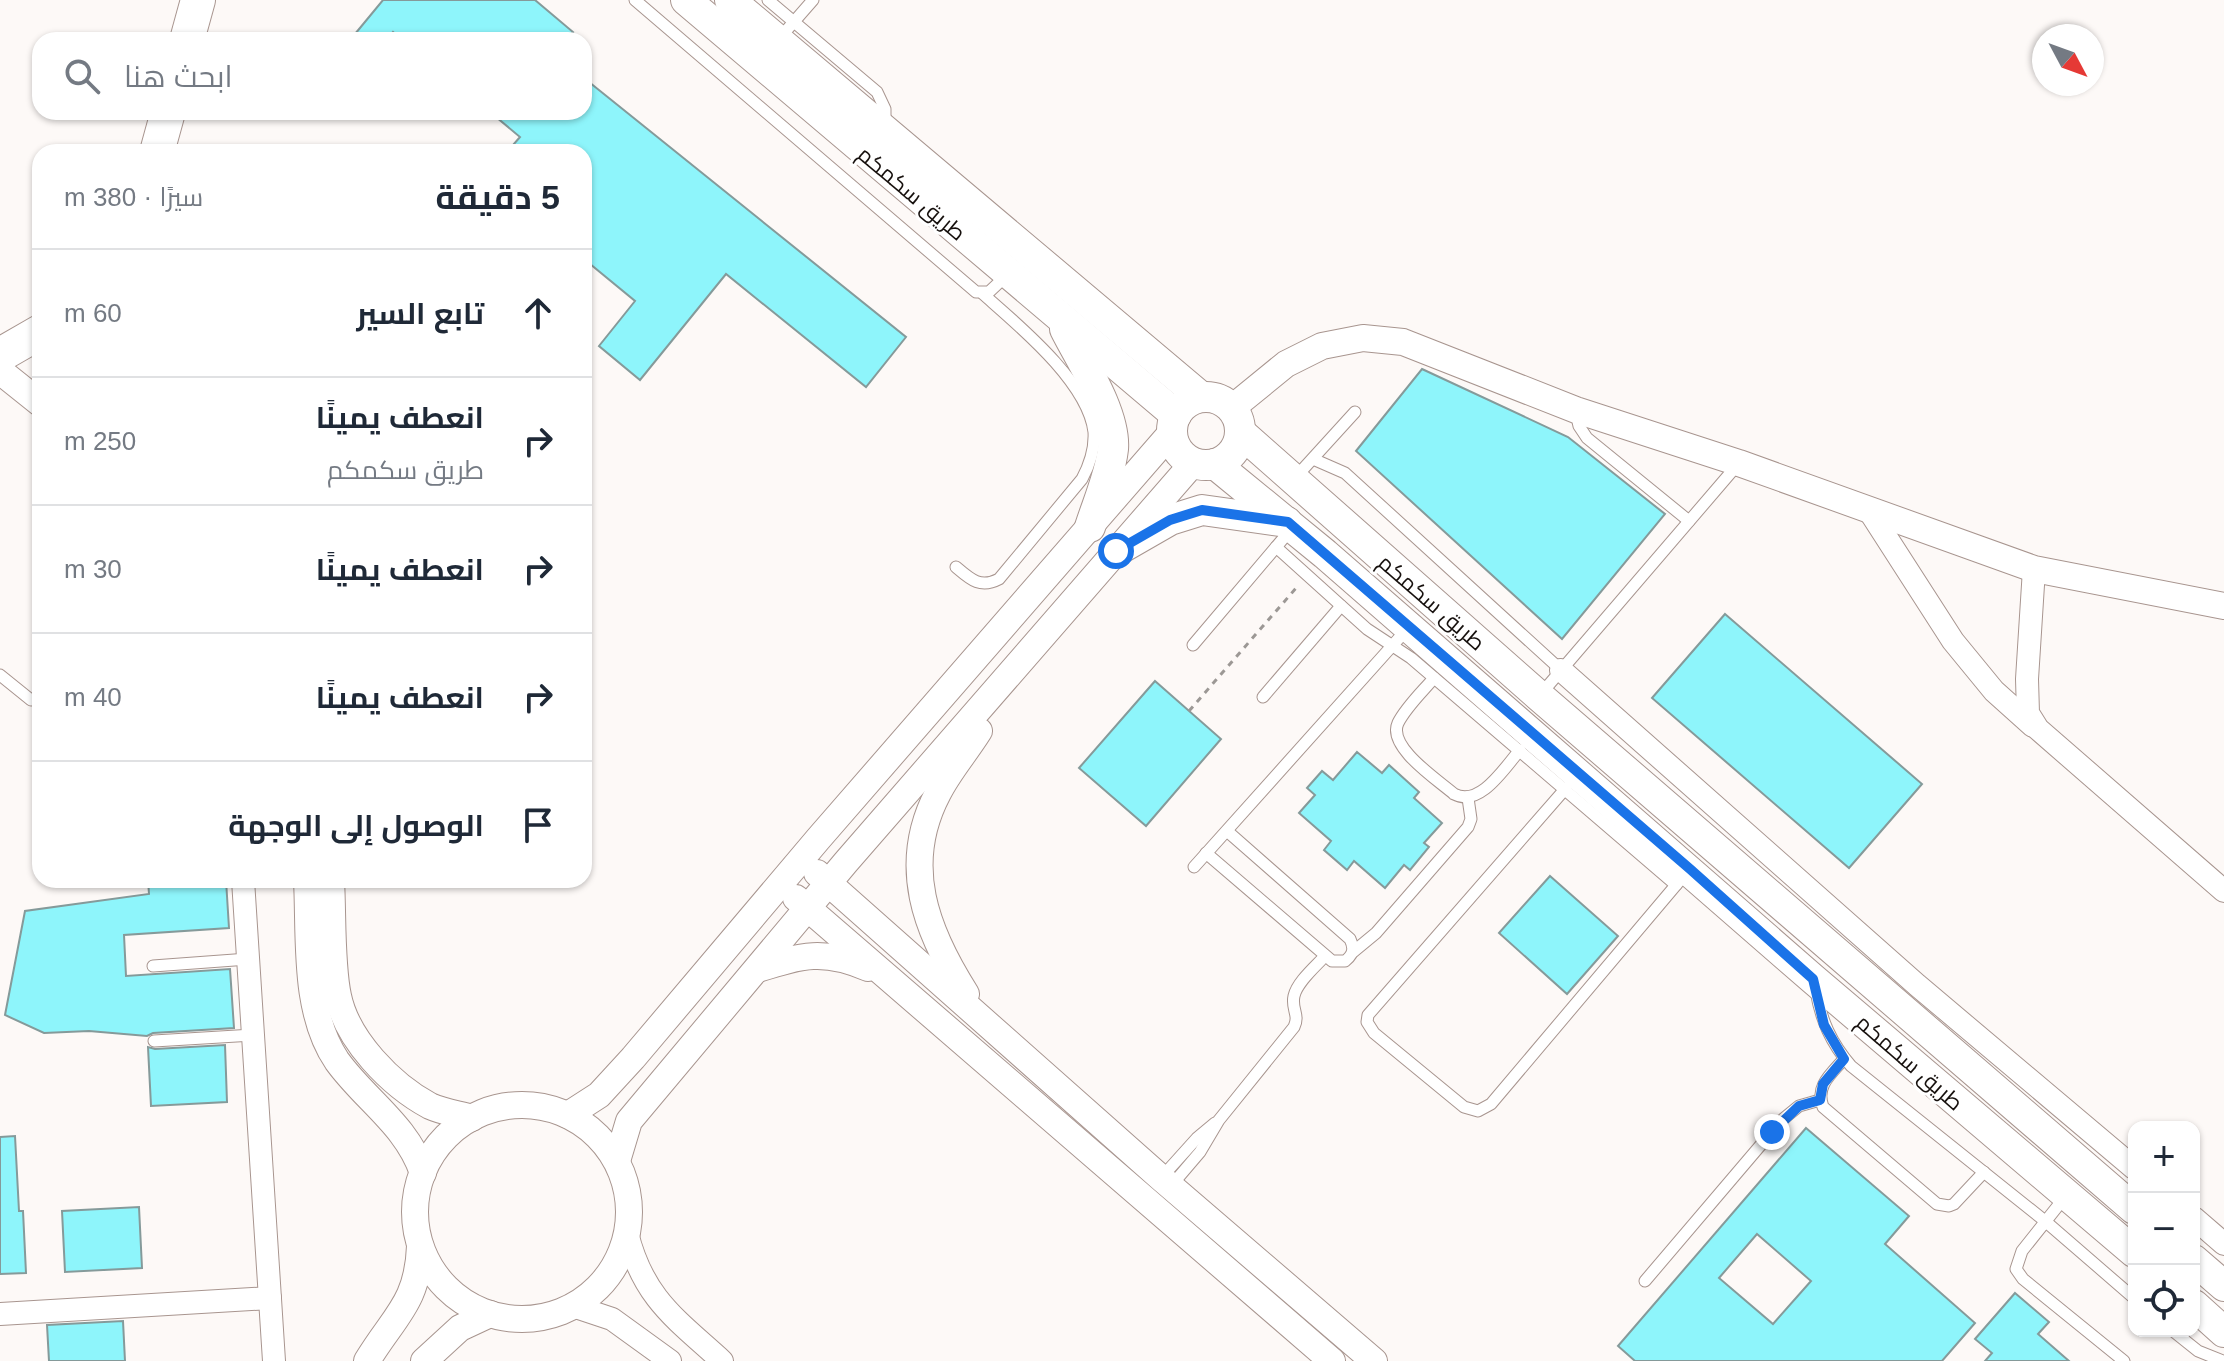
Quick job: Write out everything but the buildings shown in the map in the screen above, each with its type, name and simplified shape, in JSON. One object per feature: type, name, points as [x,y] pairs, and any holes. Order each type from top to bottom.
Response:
[{"type":"main road","points":[[189,32],[198,0]]},
{"type":"main road","name":"طريق سكمكم","points":[[686,0],[1058,316],[1174,424]]},
{"type":"main road","name":"طريق سكمكم","points":[[730,0],[786,32],[885,132],[1201,397]]},
{"type":"main road","points":[[159,144],[166,120]]},
{"type":"main road","points":[[1058,316],[1105,410],[1113,436],[1112,458],[1090,527]]},
{"type":"main road","points":[[1201,397],[1218,399],[1236,420],[1235,449],[1223,461],[1204,463],[1177,448],[1174,424],[1186,403],[1201,397]]},
{"type":"main road","name":"طريق سكمكم","points":[[1236,420],[1303,469],[1539,696],[2128,1204]]},
{"type":"main road","name":"طريق سكمكم","points":[[1204,463],[1400,636],[1683,877],[1813,979],[2128,1247]]},
{"type":"main road","points":[[1116,551],[1170,520],[1202,510],[1285,532]]},
{"type":"main road","points":[[2200,1265],[2224,1286]]},
{"type":"main road","points":[[2200,1310],[2224,1332]]},
{"type":"street","points":[[1236,420],[1270,376],[1303,354],[1342,341],[1373,338],[1403,342],[1576,410],[1739,463],[2034,569],[2224,606]]},
{"type":"street","points":[[0,371],[32,397]]},
{"type":"street","points":[[568,1115],[599,1095],[1090,527],[1174,424]]},
{"type":"street","points":[[617,1161],[629,1121],[829,883],[1116,551],[1204,463]]},
{"type":"street","points":[[1870,512],[1953,641],[1994,691],[2224,891]]},
{"type":"street","points":[[2034,569],[2027,691],[2028,713],[2038,729]]},
{"type":"street","points":[[1561,670],[1917,985],[2128,1163]]},
{"type":"street","points":[[983,1021],[931,931],[920,873],[923,839],[930,811],[943,782],[980,729],[986,700]]},
{"type":"street","points":[[801,859],[1166,1182],[1374,1361]]},
{"type":"street","points":[[781,884],[1332,1361]]},
{"type":"street","points":[[244,888],[274,1361]]},
{"type":"street","points":[[307,888],[313,996],[320,1031],[339,1064],[411,1144],[423,1173]]},
{"type":"street","points":[[331,888],[337,993],[343,1017],[354,1036],[387,1073],[430,1106],[472,1118]]},
{"type":"street","points":[[758,969],[798,956],[824,954],[853,961],[886,976]]},
{"type":"street","points":[[503,1106],[537,1106],[568,1115],[596,1134],[617,1161],[629,1209],[627,1233],[607,1275],[573,1306],[532,1318],[490,1314],[460,1299],[431,1269],[420,1246],[415,1222],[416,1197],[423,1173],[442,1141],[472,1118],[503,1106]]},
{"type":"street","points":[[2200,1223],[2224,1244]]},
{"type":"street","points":[[627,1233],[644,1282],[671,1314],[722,1361]]},
{"type":"street","points":[[367,1361],[411,1297],[417,1278],[420,1246]]},
{"type":"street","points":[[0,1314],[270,1298]]},
{"type":"street","points":[[573,1306],[612,1319],[670,1361]]},
{"type":"street","points":[[424,1361],[460,1328],[490,1314]]},
{"type":"lane","points":[[635,0],[1044,349],[1086,408],[1091,419],[1094,444],[1082,479],[999,579],[987,584],[976,583],[956,567]]},
{"type":"lane","points":[[768,0],[786,32],[813,0]]},
{"type":"lane","points":[[983,294],[995,288],[1007,274]]},
{"type":"lane","points":[[1576,410],[1579,426],[1587,438],[1689,521]]},
{"type":"lane","points":[[1303,469],[1355,412]]},
{"type":"lane","points":[[1539,696],[1739,463]]},
{"type":"lane","points":[[1303,469],[1345,473],[1561,670]]},
{"type":"lane","points":[[1193,645],[1285,532],[1307,575],[1374,635],[1400,636],[1434,678],[1566,788],[1683,877],[1485,1109],[1471,1110],[1374,1033],[1367,1022],[1371,1009],[1566,788]]},
{"type":"lane","points":[[1263,697],[1341,606]]},
{"type":"lane","points":[[1194,867],[1400,636]]},
{"type":"lane","points":[[0,675],[31,700]]},
{"type":"lane","points":[[1434,678],[1398,722],[1397,741],[1454,794],[1468,798],[1476,796],[1520,750]]},
{"type":"lane","points":[[1206,853],[1325,956],[1338,962],[1345,961],[1376,933],[1462,835],[1471,819],[1468,798]]},
{"type":"lane","points":[[1227,831],[1346,936],[1353,946],[1353,952]]},
{"type":"lane","points":[[1166,1182],[1200,1152],[1219,1120],[1294,1027],[1298,1019],[1293,1000],[1296,990],[1325,956]]},
{"type":"lane","points":[[153,966],[248,959]]},
{"type":"lane","points":[[1813,979],[1824,1025],[1844,1059],[2045,1221],[2128,1293]]},
{"type":"lane","points":[[154,1041],[253,1035]]},
{"type":"lane","points":[[1844,1059],[1823,1084],[1820,1100],[1828,1114],[1937,1204],[1954,1204],[1984,1172]]},
{"type":"lane","points":[[1645,1281],[1782,1120],[1799,1106],[1820,1100]]},
{"type":"lane","points":[[2068,1194],[2019,1257],[2016,1269],[2019,1275],[2124,1361]]},
{"type":"lane","points":[[2180,1337],[2198,1351],[2223,1361]]},
{"type":"lane","points":[[2189,1361],[2198,1351]]},
{"type":"path","points":[[1189,711],[1307,575]]},
{"type":"route","points":[[1116,551],[1170,520],[1202,510],[1288,522],[1690,869],[1813,979],[1824,1025],[1844,1059],[1823,1084],[1820,1100],[1799,1106],[1772,1132]]}]
